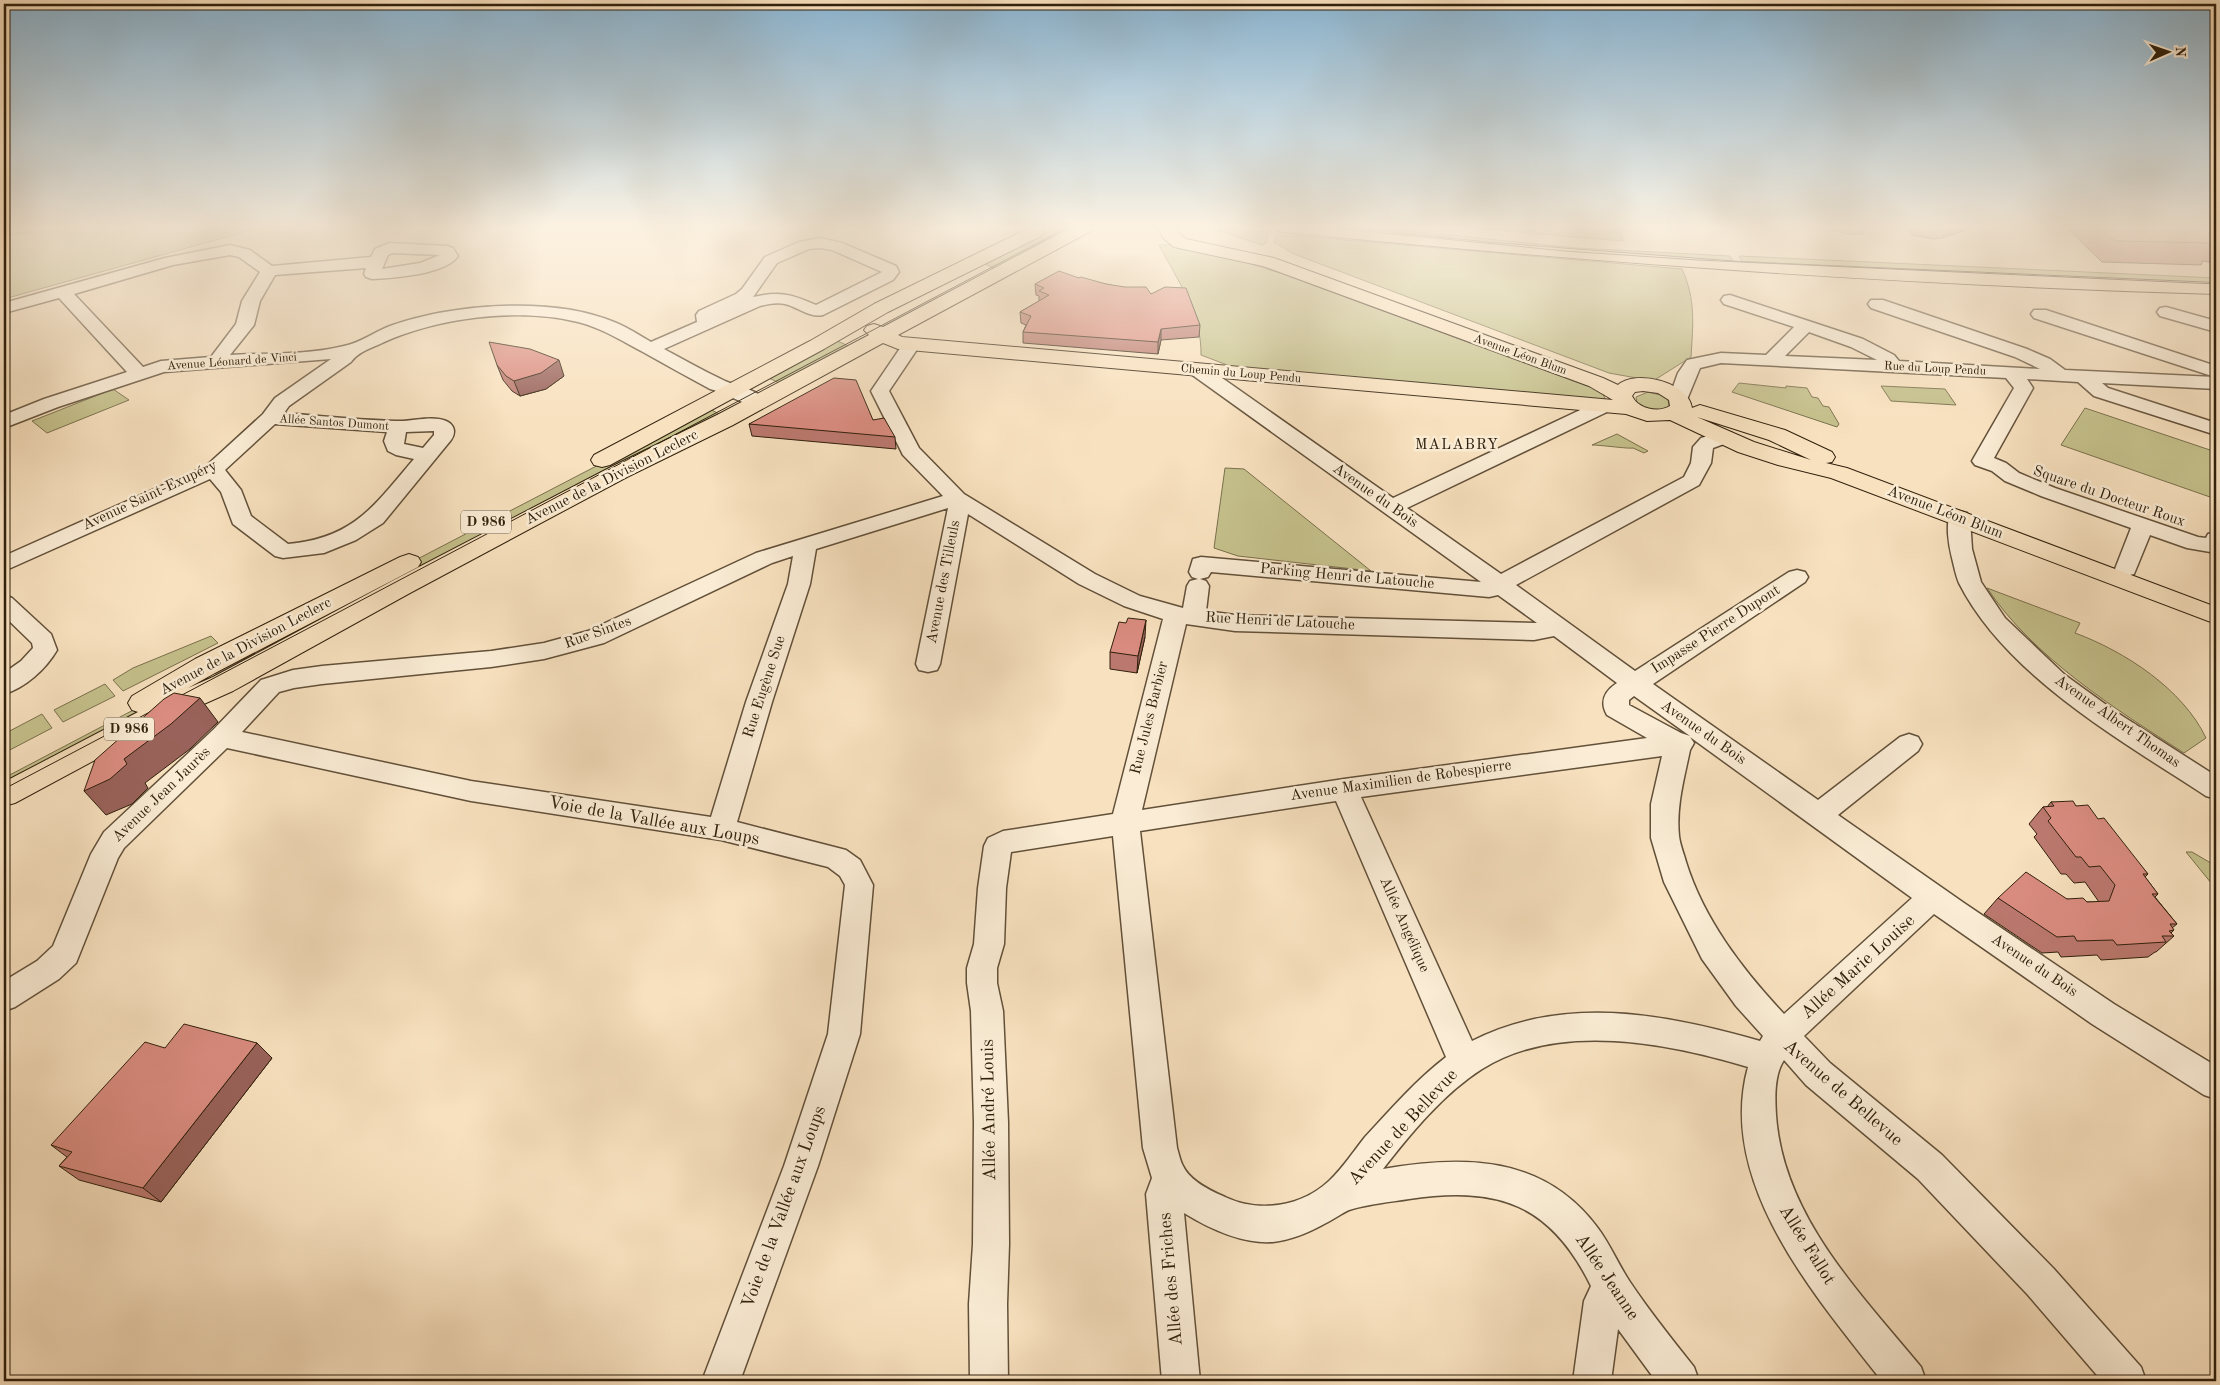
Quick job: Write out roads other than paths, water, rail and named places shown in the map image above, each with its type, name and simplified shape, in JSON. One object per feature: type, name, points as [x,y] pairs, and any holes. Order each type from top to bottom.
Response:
[{"type":"main road","name":"Avenue de la Division Leclerc","points":[[4,774],[158,694],[255,667],[431,550],[677,421],[732,389],[915,292]]},
{"type":"main road","name":"Avenue de la Division Leclerc","points":[[4,795],[166,709],[224,684],[427,573],[757,402],[964,292]]},
{"type":"main road","name":"Avenue Léon Blum","points":[[1349,292],[1596,382],[1628,396]]},
{"type":"main road","name":"Avenue Léon Blum","points":[[1367,292],[1589,373],[1628,396]]},
{"type":"main road","name":"Chemin du Loup Pendu","points":[[857,322],[884,334],[898,343],[911,345],[955,347],[1602,407],[1628,396]]},
{"type":"main road","points":[[1655,386],[1669,391],[1678,405],[1657,416],[1628,396],[1655,386]]},
{"type":"main road","name":"Avenue Léon Blum","points":[[1678,405],[1764,430],[1840,465],[2216,603]]},
{"type":"main road","name":"Avenue Léon Blum","points":[[1678,405],[1725,438],[1746,447],[1839,474],[2216,616]]},
{"type":"main road","points":[[1746,447],[1759,443],[1764,438],[1764,430]]},
{"type":"street","points":[[4,308],[63,292],[138,373]]},
{"type":"street","points":[[216,362],[244,325],[251,301],[257,292]]},
{"type":"street","points":[[706,325],[706,315],[742,298],[749,292]]},
{"type":"street","points":[[650,349],[755,302],[773,298],[788,300],[817,311],[856,292]]},
{"type":"street","points":[[1730,300],[1876,352],[1888,359],[1892,366]]},
{"type":"street","points":[[1877,304],[2044,363],[2063,376]]},
{"type":"street","points":[[350,351],[396,330],[426,322],[465,315],[546,312],[580,317],[608,326],[717,385],[732,389],[757,402]]},
{"type":"street","points":[[2166,312],[2216,327]]},
{"type":"street","points":[[2040,314],[2216,372]]},
{"type":"street","points":[[1771,360],[1805,326]]},
{"type":"street","points":[[1946,357],[1963,333]]},
{"type":"street","name":"Rue Henri de Latouche","points":[[911,345],[880,391],[910,451],[958,499],[1087,580],[1132,600],[1184,616],[1235,623],[1534,632],[1557,627]]},
{"type":"street","name":"Avenue Léonard de Vinci","points":[[4,422],[51,403],[138,373],[176,365],[322,355],[350,351]]},
{"type":"street","name":"Avenue Saint-Exupéry","points":[[4,564],[213,470],[270,418],[282,402],[345,358],[350,351]]},
{"type":"street","name":"Rue du Loup Pendu","points":[[1655,386],[1672,380],[1692,364],[1713,359],[1892,366],[1946,357],[2012,373],[2216,383]]},
{"type":"street","name":"Avenue du Bois","points":[[1198,370],[1934,897],[2103,1014],[2216,1084]]},
{"type":"street","points":[[1678,405],[1686,370]]},
{"type":"street","name":"Square du Docteur Roux","points":[[2012,373],[2024,388],[1982,461],[1999,468],[2012,477],[2048,492],[2195,543],[2216,542]]},
{"type":"street","points":[[2085,377],[2101,392],[2216,429]]},
{"type":"street","points":[[2126,380],[2135,390],[2158,402],[2216,418]]},
{"type":"street","points":[[1391,507],[1602,407]]},
{"type":"street","name":"Allée Santos Dumont","points":[[213,470],[231,490],[241,518],[283,551],[316,548],[348,535],[375,518],[444,436],[444,428],[439,425],[428,424],[398,428],[270,418]]},
{"type":"street","name":"Allée Santos Dumont","points":[[398,428],[394,441],[395,447],[403,451],[429,455]]},
{"type":"street","points":[[1500,586],[1692,481],[1701,463],[1703,447],[1708,442],[1725,438]]},
{"type":"street","name":"Square du Docteur Roux","points":[[1999,468],[2028,468],[2216,542]]},
{"type":"street","name":"Rue Sintes","points":[[255,667],[293,679],[491,659],[544,651],[596,637],[657,610],[764,558],[958,499]]},
{"type":"street","name":"Avenue des Tilleuls","points":[[928,664],[958,499]]},
{"type":"street","name":"Avenue Albert Thomas","points":[[1959,518],[1960,549],[1970,582],[1997,624],[2056,681],[2107,719],[2216,790]]},
{"type":"street","name":"Square du Docteur Roux","points":[[2126,569],[2143,524]]},
{"type":"street","name":"Rue Eugène Sue","points":[[721,829],[759,702],[799,584],[806,546]]},
{"type":"street","name":"Parking Henri de Latouche","points":[[1184,616],[1199,579],[1202,564],[1476,590],[1489,590],[1500,586]]},
{"type":"street","name":"Impasse Pierre Dupont","points":[[1678,744],[1654,730],[1637,723],[1616,709],[1616,696],[1797,576]]},
{"type":"street","points":[[4,602],[43,640],[45,650],[30,667],[4,685]]},
{"type":"street","name":"Rue Jules Barbier","points":[[1125,822],[1184,616]]},
{"type":"street","name":"Avenue Jean Jaurès","points":[[4,997],[48,970],[64,954],[106,854],[114,840],[222,737],[255,667]]},
{"type":"street","name":"Avenue Maximilien de Robespierre","points":[[1125,822],[1344,789],[1678,744],[1704,733]]},
{"type":"street","name":"Voie de la Vallée aux Loups","points":[[222,737],[471,791],[721,829],[836,858],[850,868],[859,884],[844,1034],[801,1166],[721,1381]]},
{"type":"street","points":[[1678,744],[1664,804],[1664,820],[1665,838],[1678,882],[1713,950],[1747,996],[1775,1047]]},
{"type":"street","points":[[1820,814],[1909,744]]},
{"type":"street","name":"Allée Angélique","points":[[1344,789],[1465,1062]]},
{"type":"street","name":"Allée André Louis","points":[[989,1381],[988,1304],[991,1244],[991,1113],[987,1011],[982,983],[982,968],[989,944],[992,888],[998,846],[1003,842],[1125,822]]},
{"type":"street","name":"Avenue de Bellevue","points":[[1125,822],[1160,1148],[1170,1178],[1184,1193],[1210,1209],[1253,1225],[1273,1225],[1296,1219],[1314,1211],[1342,1194],[1380,1146],[1436,1087],[1465,1062],[1488,1050],[1540,1033],[1592,1025],[1634,1027],[1664,1031],[1721,1044],[1775,1047],[1818,1074],[1930,1167],[2042,1282],[2127,1381]]},
{"type":"street","name":"Allée Marie Louise","points":[[1775,1047],[1934,897]]},
{"type":"street","name":"Allée Fallot","points":[[1775,1047],[1758,1097],[1759,1130],[1765,1162],[1780,1202],[1798,1236],[1837,1293],[1907,1381]]},
{"type":"street","name":"Allée des Friches","points":[[1170,1178],[1164,1194],[1181,1381]]},
{"type":"street","name":"Allée Jeanne","points":[[1342,1194],[1438,1179],[1494,1181],[1513,1185],[1545,1202],[1561,1215],[1593,1252],[1610,1285],[1680,1381]]},
{"type":"street","points":[[1592,1381],[1603,1301],[1610,1285]]},
{"type":"tram line","points":[[4,789],[946,292]]},
{"type":"district","name":"MALABRY","points":[[1457,445]]}]
